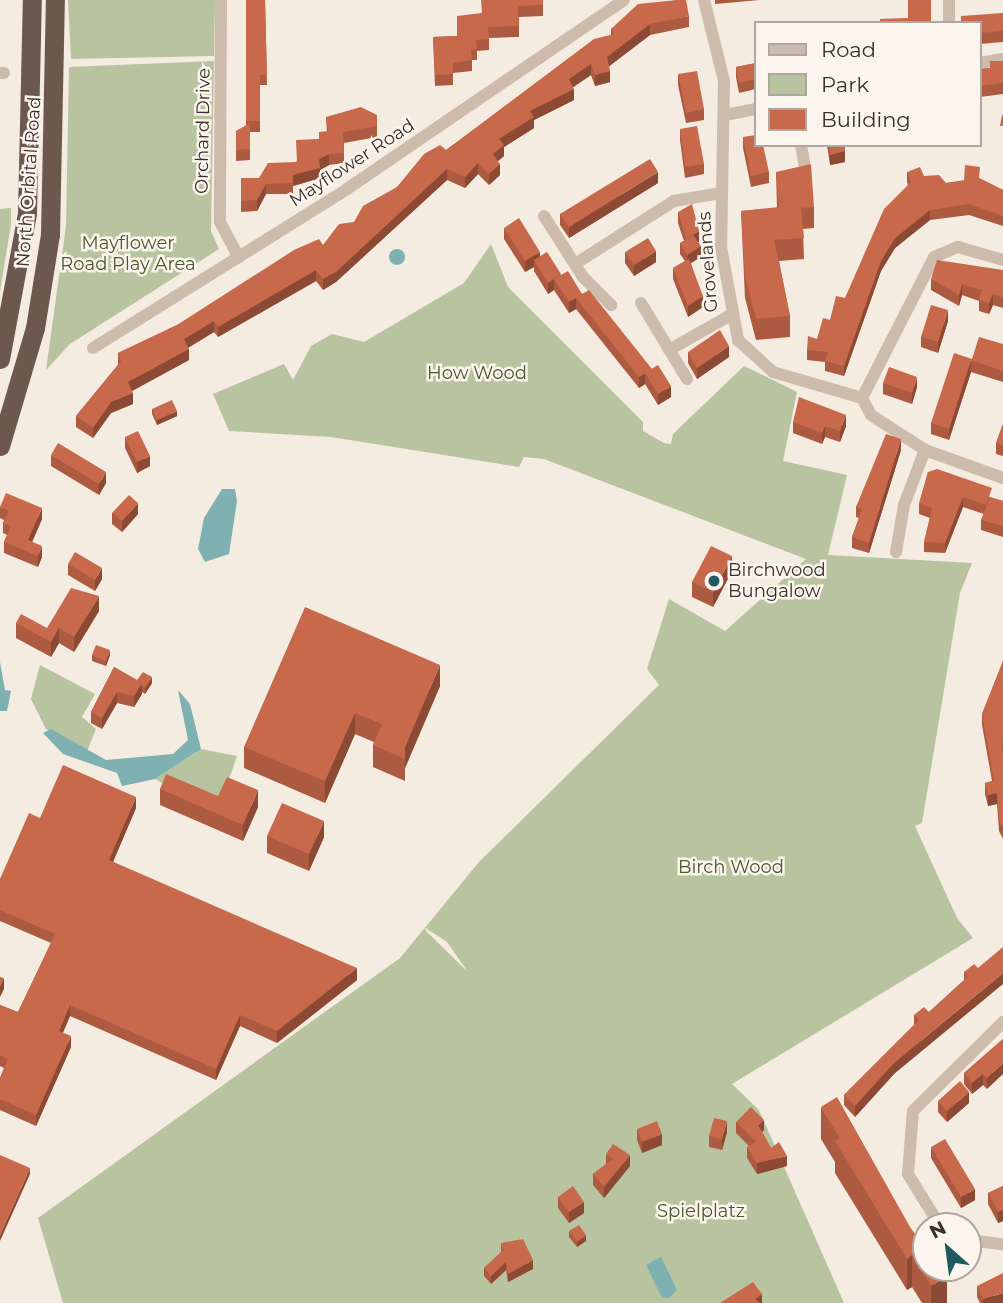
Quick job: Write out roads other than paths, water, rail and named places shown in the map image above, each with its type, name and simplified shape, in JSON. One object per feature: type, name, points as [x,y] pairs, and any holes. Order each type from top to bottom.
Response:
[{"type":"highway","name":"North Orbital Road","points":[[0,359],[27,213],[32,0]]},
{"type":"highway","name":"North Orbital Road","points":[[0,446],[35,328],[50,234],[55,0]]},
{"type":"street","name":"Orchard Drive","points":[[221,0],[220,222],[239,257]]},
{"type":"street","name":"Mayflower Road","points":[[93,348],[239,257],[624,0]]},
{"type":"street","name":"Grovelands","points":[[704,0],[725,115],[720,193],[729,316],[738,340],[766,368],[862,398]]},
{"type":"street","points":[[949,0],[949,21]]},
{"type":"street","points":[[982,63],[1003,59]]},
{"type":"street","points":[[725,115],[754,109]]},
{"type":"street","points":[[800,147],[805,167]]},
{"type":"street","points":[[575,264],[674,201],[720,193]]},
{"type":"street","points":[[544,216],[575,264],[611,305]]},
{"type":"street","points":[[1003,260],[958,247],[934,257],[862,398],[871,415],[925,450],[1003,478]]},
{"type":"street","points":[[641,303],[687,379]]},
{"type":"street","points":[[669,350],[729,316]]},
{"type":"street","points":[[896,552],[904,505],[925,450]]},
{"type":"street","points":[[931,1212],[908,1174],[914,1111],[1003,1022]]},
{"type":"street","points":[[982,1242],[1003,1244]]},
{"type":"water","points":[[397,249],[403,251],[403,263],[397,265],[391,263],[389,257],[391,251]]},
{"type":"water","points":[[222,489],[235,489],[237,501],[229,554],[205,562],[198,549],[204,518]]},
{"type":"water","points":[[0,662],[5,690],[11,691],[7,711],[0,711]]},
{"type":"water","points":[[178,690],[190,704],[201,749],[155,779],[122,786],[117,773],[63,754],[43,733],[51,729],[106,760],[173,754],[188,740]]},
{"type":"water","points":[[661,1257],[677,1290],[669,1298],[662,1298],[646,1265]]},
{"type":"place","name":"Birchwood Bungalow","points":[[714,581]]},
{"type":"park label","name":"Mayflower Road Play Area","points":[[128,254]]},
{"type":"park label","name":"How Wood","points":[[477,373]]},
{"type":"park label","name":"Birch Wood","points":[[731,867]]},
{"type":"park label","name":"Spielplatz","points":[[701,1211]]}]
